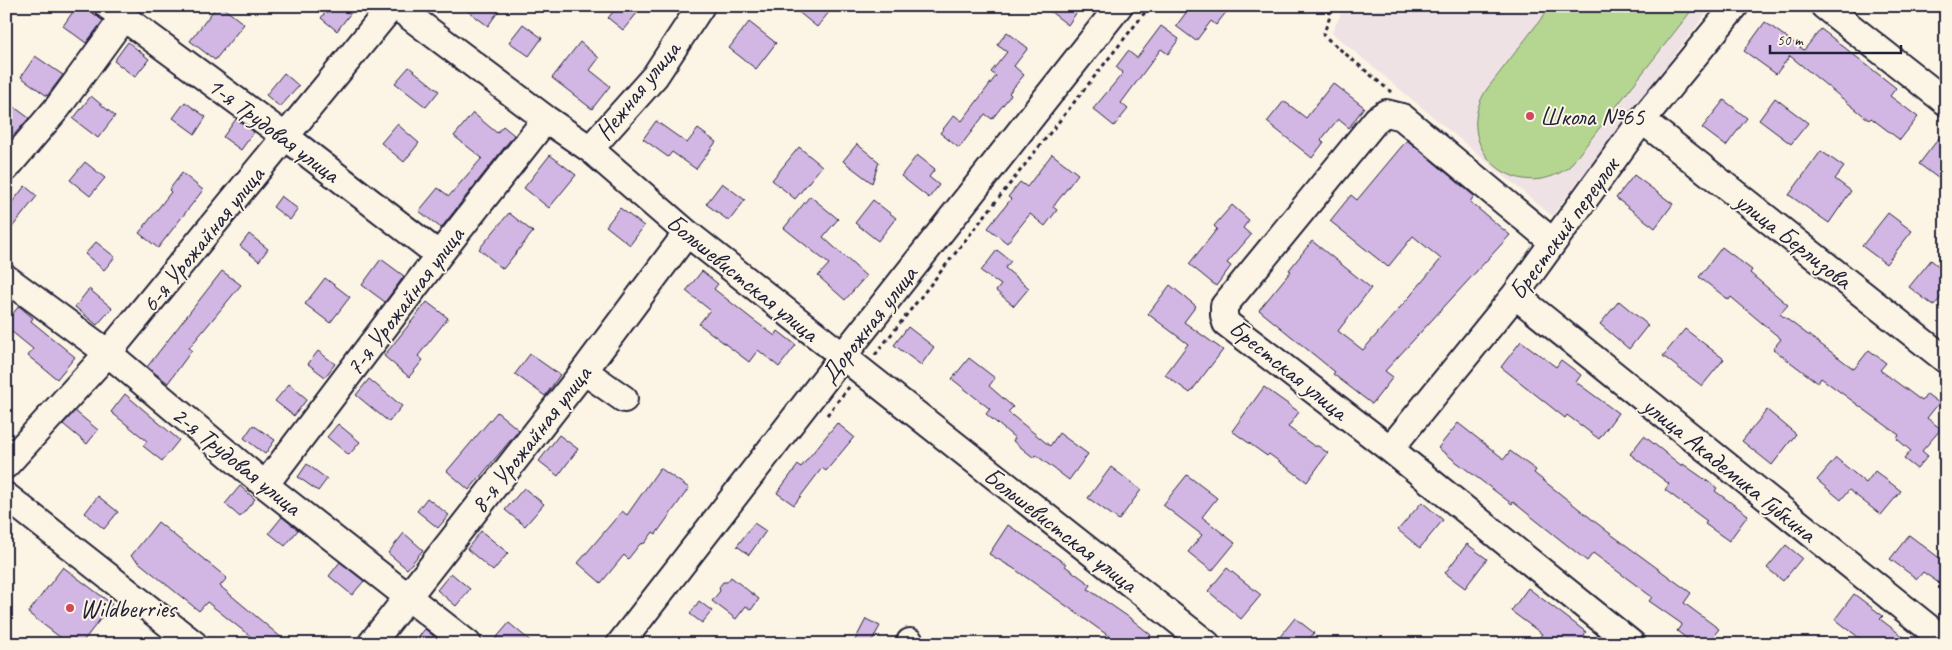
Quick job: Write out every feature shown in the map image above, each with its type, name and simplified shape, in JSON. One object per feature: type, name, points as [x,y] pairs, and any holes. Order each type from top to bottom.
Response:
[{"type":"street","name":"Большевистская улица","points":[[394,6],[546,119],[590,149],[687,233],[851,365],[1207,644]]},
{"type":"street","name":"6-я Урожайная улица","points":[[6,465],[108,353],[394,6]]},
{"type":"street","name":"Нежная улица","points":[[590,149],[655,76],[700,6]]},
{"type":"street","name":"Дорожная улица","points":[[620,644],[727,489],[851,365],[1120,6]]},
{"type":"street","name":"Брестский переулок","points":[[1390,449],[1515,295],[1642,120],[1735,6]]},
{"type":"street","points":[[1824,6],[1946,102]]},
{"type":"street","name":"1-я Трудовая улица","points":[[115,12],[286,136],[439,255]]},
{"type":"street","points":[[6,168],[58,107],[115,12]]},
{"type":"street","name":"Брестская улица","points":[[1553,242],[1402,117],[1386,113],[1377,119],[1224,306],[1224,315],[1226,323],[1390,449],[1632,644]]},
{"type":"street","name":"7-я Урожайная улица","points":[[265,485],[439,255],[546,119]]},
{"type":"street","name":"улица Берлизова","points":[[1642,120],[1946,360]]},
{"type":"street","name":"8-я Урожайная улица","points":[[371,644],[584,371],[687,233]]},
{"type":"street","name":"2-я Трудовая улица","points":[[6,278],[108,353],[265,485],[468,644]]},
{"type":"street","name":"улица Академика Губкина","points":[[1515,295],[1946,642]]},
{"type":"street","points":[[584,371],[624,399]]},
{"type":"street","points":[[6,496],[194,644]]},
{"type":"path","points":[[825,417],[851,365],[1150,6]]},
{"type":"shaded area","name":"Школа №65","points":[[1332,6],[1712,6],[1552,216],[1332,33],[1341,13]]},
{"type":"green space","points":[[1551,6],[1695,6],[1569,167],[1548,177],[1528,180],[1509,175],[1494,164],[1482,149],[1476,130],[1477,110],[1487,89]]},
{"type":"building","points":[[77,6],[84,6],[103,21],[86,43],[63,26]]},
{"type":"building","points":[[217,6],[221,6],[244,24],[215,60],[190,41]]},
{"type":"building","points":[[330,6],[356,6],[337,31],[321,18]]},
{"type":"building","points":[[461,6],[502,6],[488,26]]},
{"type":"building","points":[[618,6],[643,6],[623,30],[608,18]]},
{"type":"building","points":[[791,6],[834,6],[817,27]]},
{"type":"building","points":[[1043,6],[1070,6],[1077,12],[1068,25]]},
{"type":"building","points":[[1191,6],[1231,6],[1216,25],[1211,21],[1196,41],[1176,26]]},
{"type":"building","points":[[749,22],[776,43],[756,69],[729,48]]},
{"type":"building","points":[[1765,22],[1804,50],[1821,29],[1896,88],[1890,96],[1918,117],[1900,140],[1871,118],[1869,120],[1790,56],[1776,74],[1744,51]]},
{"type":"building","points":[[523,24],[542,38],[529,56],[509,42]]},
{"type":"building","points":[[1161,26],[1179,39],[1168,54],[1161,49],[1121,103],[1128,109],[1114,126],[1093,109],[1123,73],[1116,67],[1128,51],[1137,58]]},
{"type":"building","points":[[1007,32],[1028,48],[1014,66],[1024,75],[1009,93],[1011,95],[992,119],[985,114],[959,148],[940,133],[954,115],[962,121],[996,76],[991,72],[1007,52],[997,45]]},
{"type":"building","points":[[128,42],[149,59],[135,77],[114,61]]},
{"type":"building","points":[[580,42],[599,58],[590,70],[610,86],[592,109],[552,78]]},
{"type":"building","points":[[35,56],[63,75],[47,96],[21,77]]},
{"type":"building","points":[[409,67],[439,91],[426,107],[395,83]]},
{"type":"building","points":[[284,73],[299,86],[280,107],[266,95]]},
{"type":"building","points":[[1333,83],[1364,107],[1349,128],[1338,119],[1321,140],[1324,142],[1312,158],[1267,122],[1284,101],[1306,118]]},
{"type":"building","points":[[91,96],[115,116],[98,138],[73,119]]},
{"type":"building","points":[[1775,98],[1808,123],[1791,144],[1759,120]]},
{"type":"building","points":[[1724,100],[1747,118],[1726,146],[1702,128]]},
{"type":"building","points":[[6,101],[29,118],[12,137],[6,133]]},
{"type":"building","points":[[185,102],[206,117],[195,134],[173,118]]},
{"type":"building","points":[[473,113],[497,133],[503,126],[514,135],[441,228],[419,211],[438,188],[449,196],[482,158],[454,136]]},
{"type":"building","points":[[236,119],[254,132],[241,150],[223,137]]},
{"type":"building","points":[[656,121],[687,143],[698,129],[716,142],[696,169],[672,152],[668,157],[643,139]]},
{"type":"building","points":[[397,124],[419,143],[404,162],[381,143]]},
{"type":"building","points":[[1946,129],[1946,184],[1919,164]]},
{"type":"building","points":[[1407,140],[1474,196],[1470,202],[1510,235],[1385,371],[1393,377],[1372,404],[1333,374],[1335,372],[1259,310],[1291,271],[1289,270],[1312,241],[1371,288],[1338,331],[1363,350],[1411,295],[1441,259],[1413,236],[1388,267],[1330,221],[1351,195],[1357,200]]},
{"type":"building","points":[[857,144],[879,162],[872,183],[843,161]]},
{"type":"building","points":[[799,147],[822,166],[795,199],[772,180]]},
{"type":"building","points":[[1821,151],[1844,167],[1835,179],[1851,191],[1829,223],[1789,195]]},
{"type":"building","points":[[1052,154],[1078,174],[1053,207],[1057,210],[1045,226],[1030,214],[1007,243],[988,228],[1011,199],[1008,197],[1020,182],[1027,187]]},
{"type":"building","points":[[550,155],[576,175],[549,208],[524,188]]},
{"type":"building","points":[[917,155],[935,169],[929,177],[939,185],[929,198],[901,176]]},
{"type":"building","points":[[85,162],[105,178],[90,196],[70,180]]},
{"type":"building","points":[[182,173],[203,190],[158,248],[139,233],[171,192],[169,190]]},
{"type":"building","points":[[1634,175],[1673,204],[1655,228],[1616,198]]},
{"type":"building","points":[[722,183],[745,200],[729,221],[706,204]]},
{"type":"building","points":[[25,186],[37,196],[6,235],[6,210]]},
{"type":"building","points":[[281,196],[298,209],[290,220],[273,207]]},
{"type":"building","points":[[810,196],[838,219],[823,237],[866,276],[845,300],[818,276],[829,264],[784,228]]},
{"type":"building","points":[[873,200],[896,218],[878,241],[855,223]]},
{"type":"building","points":[[1232,205],[1249,220],[1243,228],[1251,235],[1227,263],[1231,266],[1216,286],[1189,264],[1217,229],[1214,226]]},
{"type":"building","points":[[620,208],[644,226],[630,245],[606,226]]},
{"type":"building","points":[[509,213],[533,232],[503,269],[479,249]]},
{"type":"building","points":[[1888,213],[1912,231],[1886,264],[1862,246]]},
{"type":"building","points":[[249,234],[268,249],[259,261],[240,246]]},
{"type":"building","points":[[96,242],[115,257],[104,270],[85,254]]},
{"type":"building","points":[[1722,247],[1752,270],[1750,273],[1788,305],[1780,314],[1854,369],[1869,350],[1886,363],[1880,370],[1922,401],[1927,394],[1939,403],[1927,418],[1941,429],[1922,451],[1928,456],[1917,469],[1904,459],[1911,451],[1897,439],[1899,435],[1821,378],[1818,383],[1773,349],[1781,339],[1731,297],[1729,300],[1699,277]]},
{"type":"building","points":[[997,250],[1011,261],[1005,268],[1029,288],[1014,306],[996,291],[1001,285],[981,271]]},
{"type":"building","points":[[381,259],[404,276],[385,302],[362,285]]},
{"type":"building","points":[[1931,260],[1946,272],[1946,291],[1934,306],[1909,287]]},
{"type":"building","points":[[222,271],[241,285],[189,348],[192,350],[168,383],[147,367]]},
{"type":"building","points":[[702,271],[718,284],[714,289],[752,319],[775,336],[778,331],[796,345],[779,367],[758,350],[749,362],[699,324],[710,310],[686,291]]},
{"type":"building","points":[[325,278],[350,297],[330,323],[305,304]]},
{"type":"building","points":[[1170,285],[1196,306],[1184,322],[1223,350],[1190,393],[1165,375],[1188,344],[1148,314]]},
{"type":"building","points":[[89,289],[112,308],[97,325],[75,307]]},
{"type":"building","points":[[1619,301],[1648,325],[1629,349],[1600,324]]},
{"type":"building","points":[[427,302],[448,318],[418,356],[423,360],[409,377],[384,356]]},
{"type":"building","points":[[19,306],[33,318],[31,321],[75,357],[57,379],[28,356],[33,349],[6,327],[6,322]]},
{"type":"building","points":[[908,327],[934,347],[921,365],[894,345]]},
{"type":"building","points":[[1685,329],[1724,359],[1702,386],[1663,356]]},
{"type":"building","points":[[1521,341],[1556,367],[1561,360],[1581,375],[1576,382],[1618,413],[1599,439],[1567,415],[1565,418],[1501,367]]},
{"type":"building","points":[[318,351],[335,364],[325,377],[308,364]]},
{"type":"building","points":[[530,354],[560,375],[545,396],[515,374]]},
{"type":"building","points":[[969,358],[995,378],[989,386],[1013,407],[1008,412],[1050,446],[1059,433],[1088,454],[1069,480],[1036,455],[1034,458],[1013,441],[1015,438],[986,414],[990,409],[952,379]]},
{"type":"building","points":[[369,379],[402,406],[389,422],[356,395]]},
{"type":"building","points":[[289,384],[307,399],[294,416],[275,401]]},
{"type":"building","points":[[1264,387],[1299,412],[1288,427],[1314,446],[1318,446],[1328,453],[1307,482],[1269,454],[1267,456],[1232,431]]},
{"type":"building","points":[[125,394],[179,440],[162,461],[143,446],[147,441],[111,412]]},
{"type":"building","points":[[1767,410],[1796,434],[1772,465],[1742,441]]},
{"type":"building","points":[[75,411],[98,430],[87,444],[63,424]]},
{"type":"building","points":[[497,412],[519,430],[469,490],[447,471]]},
{"type":"building","points":[[837,423],[854,437],[826,471],[822,468],[794,505],[777,493],[798,465],[801,467]]},
{"type":"building","points":[[1458,423],[1504,459],[1510,451],[1536,470],[1534,473],[1608,532],[1691,593],[1684,603],[1719,629],[1707,644],[1694,644],[1677,631],[1682,624],[1649,601],[1652,597],[1593,553],[1587,561],[1513,502],[1512,504],[1438,448]]},
{"type":"building","points":[[338,424],[360,442],[349,455],[327,437]]},
{"type":"building","points":[[253,425],[275,440],[265,454],[244,438]]},
{"type":"building","points":[[559,435],[578,449],[558,476],[539,461]]},
{"type":"building","points":[[1644,436],[1682,466],[1683,464],[1717,488],[1715,491],[1748,515],[1729,541],[1705,524],[1707,521],[1665,490],[1669,484],[1630,454]]},
{"type":"building","points":[[1836,458],[1866,483],[1875,471],[1901,491],[1881,515],[1849,490],[1841,500],[1817,480]]},
{"type":"building","points":[[307,464],[327,479],[318,491],[298,477]]},
{"type":"building","points":[[1111,467],[1141,490],[1119,520],[1088,498]]},
{"type":"building","points":[[660,468],[689,488],[656,534],[653,532],[645,543],[640,544],[628,559],[624,555],[601,583],[578,563],[622,511],[627,515]]},
{"type":"building","points":[[1187,475],[1217,498],[1202,517],[1235,543],[1212,571],[1188,552],[1202,535],[1163,505]]},
{"type":"building","points":[[240,486],[255,499],[240,517],[225,504]]},
{"type":"building","points":[[524,488],[544,504],[525,526],[505,510]]},
{"type":"building","points":[[98,496],[118,512],[104,529],[85,513]]},
{"type":"building","points":[[427,498],[449,515],[438,528],[417,511]]},
{"type":"building","points":[[1422,502],[1443,520],[1420,548],[1398,530]]},
{"type":"building","points":[[282,517],[298,530],[285,546],[269,533]]},
{"type":"building","points":[[158,522],[227,578],[220,586],[289,644],[260,644],[207,602],[199,611],[131,556]]},
{"type":"building","points":[[754,523],[766,531],[749,555],[737,546]]},
{"type":"building","points":[[1008,525],[1066,564],[1065,566],[1091,585],[1088,589],[1151,635],[1144,644],[1120,644],[1013,568],[989,554]]},
{"type":"building","points":[[481,531],[508,553],[493,571],[467,549]]},
{"type":"building","points":[[404,533],[423,550],[407,569],[388,553]]},
{"type":"building","points":[[1909,535],[1946,563],[1946,588],[1923,572],[1917,579],[1890,559]]},
{"type":"building","points":[[1467,544],[1487,559],[1465,588],[1445,573]]},
{"type":"building","points":[[1786,545],[1802,558],[1783,581],[1767,568]]},
{"type":"building","points":[[340,562],[364,581],[352,595],[329,576]]},
{"type":"building","name":"Wildberries","points":[[63,567],[112,604],[81,644],[69,644],[28,613]]},
{"type":"building","points":[[1227,568],[1261,595],[1241,619],[1208,591]]},
{"type":"building","points":[[451,573],[470,589],[456,606],[437,590]]},
{"type":"building","points":[[731,577],[759,599],[751,610],[746,606],[736,619],[712,601],[720,591],[719,587]]},
{"type":"building","points":[[1528,588],[1586,632],[1584,635],[1594,644],[1534,644],[1542,634],[1511,611]]},
{"type":"building","points":[[1854,594],[1883,616],[1880,619],[1913,644],[1867,644],[1835,619]]},
{"type":"building","points":[[699,601],[712,611],[702,623],[690,614]]},
{"type":"building","points":[[1295,618],[1314,633],[1305,644],[1274,644]]},
{"type":"building","points":[[866,619],[880,626],[870,644],[853,644]]},
{"type":"building","points":[[509,623],[534,644],[491,644]]},
{"type":"building","points":[[425,629],[443,644],[413,644]]},
{"type":"place","name":"Школа №65","points":[[1530,116]]},
{"type":"place","name":"Wildberries","points":[[70,608]]}]
